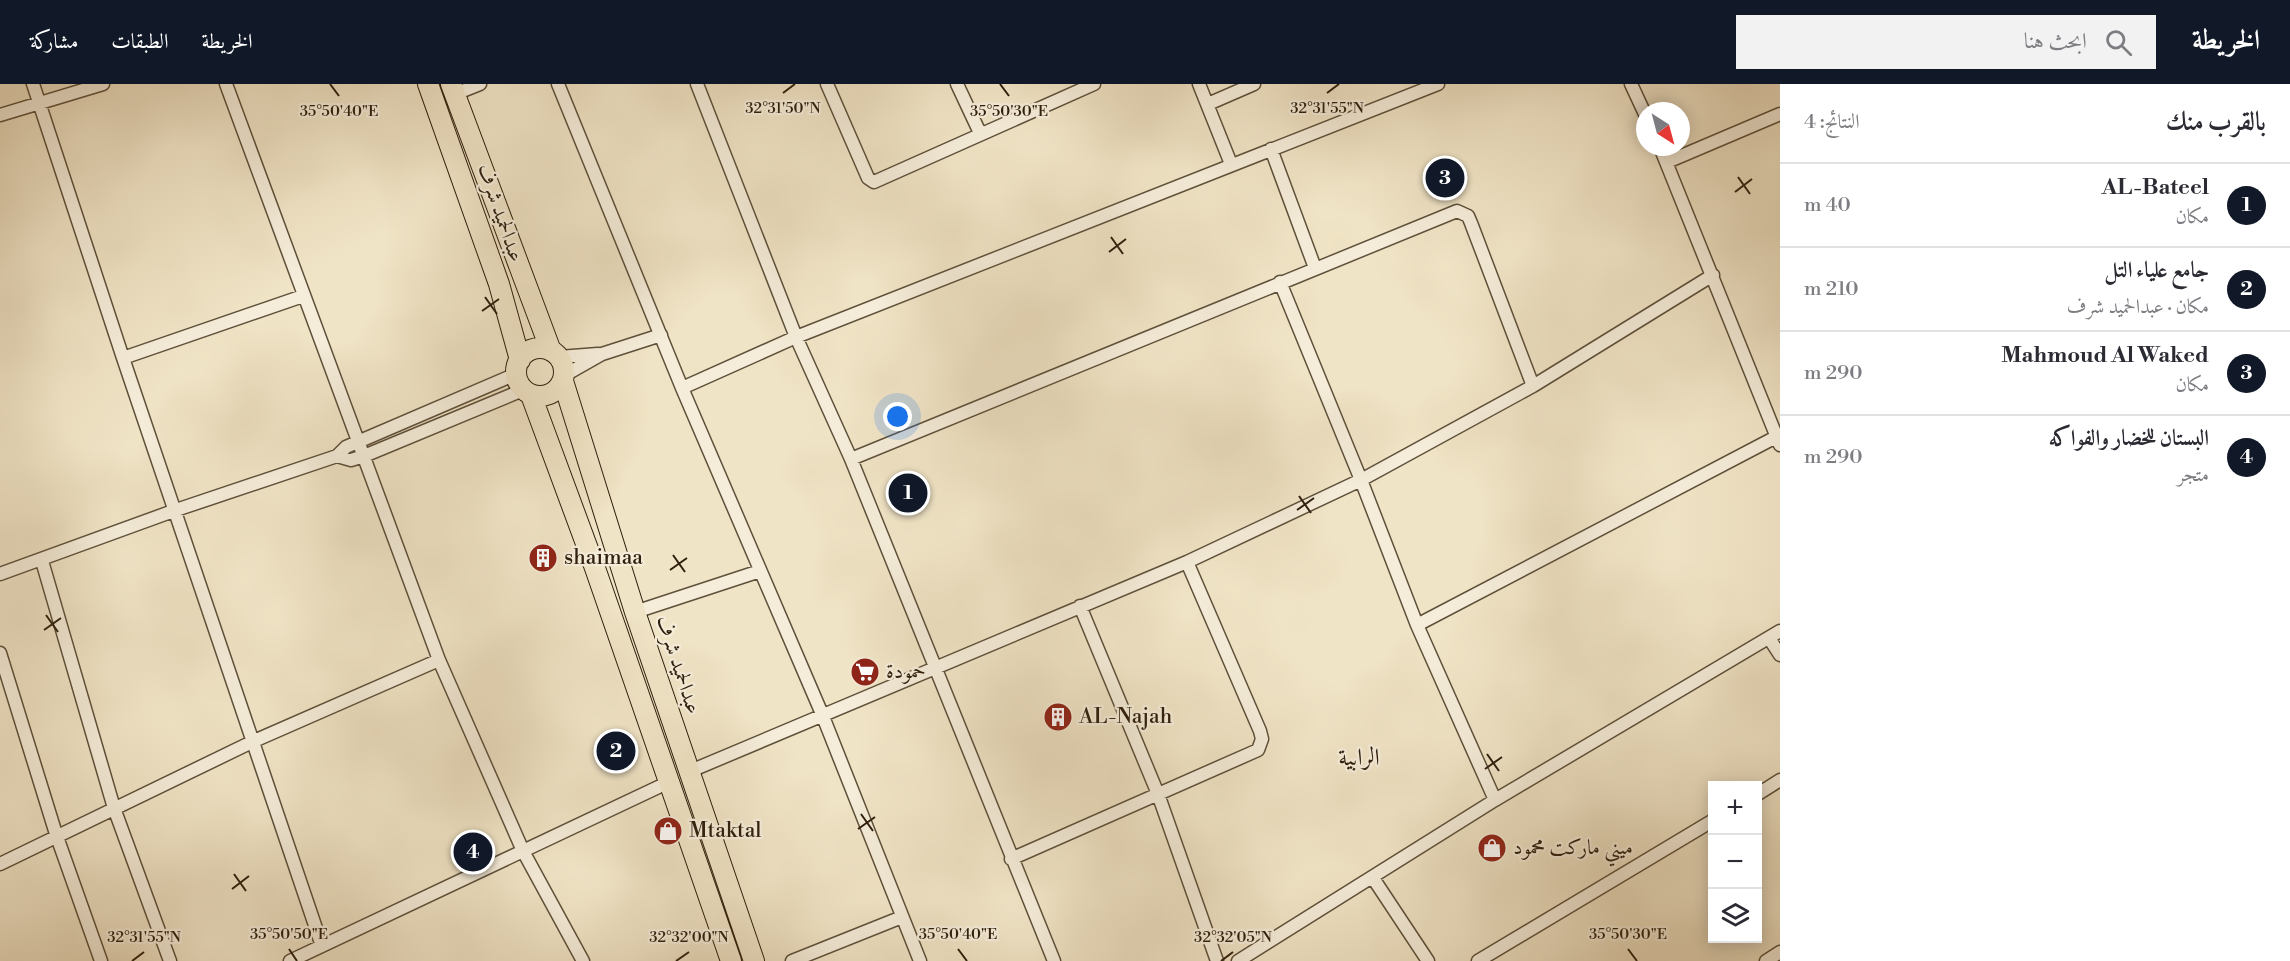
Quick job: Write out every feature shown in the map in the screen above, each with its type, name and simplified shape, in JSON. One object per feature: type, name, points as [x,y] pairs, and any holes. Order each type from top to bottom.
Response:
[{"type":"main road","name":"عبدالحميد شرف","points":[[428,84],[499,284],[523,380],[669,782],[731,961]]},
{"type":"main road","name":"عبدالحميد شرف","points":[[453,89],[520,274],[559,366],[635,612],[754,961]]},
{"type":"main road","points":[[544,348],[559,366],[550,394],[523,380],[530,351],[544,348]]},
{"type":"street","points":[[33,84],[123,358],[322,945]]},
{"type":"street","points":[[0,115],[103,84]]},
{"type":"street","points":[[226,84],[440,660],[523,851],[583,961]]},
{"type":"street","points":[[453,89],[480,84]]},
{"type":"street","points":[[558,84],[682,388],[822,714],[920,961]]},
{"type":"street","points":[[696,84],[796,337],[851,459],[933,667],[1054,961]]},
{"type":"street","points":[[827,84],[871,182],[1092,84]]},
{"type":"street","points":[[957,84],[980,133]]},
{"type":"street","points":[[1199,84],[1231,164]]},
{"type":"street","points":[[1208,104],[1254,84]]},
{"type":"street","points":[[682,388],[796,337],[1438,84]]},
{"type":"street","points":[[1631,84],[1639,102]]},
{"type":"street","points":[[1667,162],[1780,114]]},
{"type":"street","points":[[1271,149],[1315,268]]},
{"type":"street","points":[[1417,625],[1778,441],[1664,156]]},
{"type":"street","points":[[851,459],[1449,213],[1462,212],[1471,223],[1533,386]]},
{"type":"street","points":[[688,772],[1187,562],[1361,480],[1533,386],[1713,275]]},
{"type":"street","points":[[1280,282],[1417,625],[1495,800]]},
{"type":"street","points":[[123,358],[303,296]]},
{"type":"street","points":[[559,366],[661,335]]},
{"type":"street","points":[[559,366],[603,354]]},
{"type":"street","points":[[0,574],[42,561],[176,510],[338,456],[346,447],[359,441],[523,380]]},
{"type":"street","points":[[338,456],[351,460],[364,456],[523,380]]},
{"type":"street","points":[[42,561],[114,808],[170,961]]},
{"type":"street","points":[[1011,858],[1258,750],[1262,739],[1187,562]]},
{"type":"street","points":[[635,612],[760,571]]},
{"type":"street","points":[[1080,606],[1158,794],[1217,961]]},
{"type":"street","points":[[1238,961],[1495,800],[1775,634],[1780,655]]},
{"type":"street","points":[[0,653],[56,834],[101,961]]},
{"type":"street","points":[[0,864],[56,834],[254,741],[440,660]]},
{"type":"street","points":[[1762,791],[1780,780]]},
{"type":"street","points":[[290,961],[669,782]]},
{"type":"street","points":[[1478,961],[1708,824]]},
{"type":"street","points":[[1373,878],[1428,961]]},
{"type":"street","points":[[792,961],[902,917]]},
{"type":"street","points":[[1766,961],[1780,952]]},
{"type":"place","name":"Mahmoud Al Waked","points":[[1445,178]]},
{"type":"place","name":"AL-Bateel","points":[[908,493]]},
{"type":"place","name":"shaimaa","points":[[543,558]]},
{"type":"place","name":"حمودة","points":[[865,672]]},
{"type":"place","name":"AL-Najah","points":[[1058,717]]},
{"type":"place","name":"جامع علياء التل","points":[[616,751]]},
{"type":"place","name":"Mtaktal","points":[[668,831]]},
{"type":"place","name":"ميني ماركت محمود","points":[[1492,848]]},
{"type":"place","name":"البستان للخضار والفواكه","points":[[473,852]]},
{"type":"district","name":"الرابية","points":[[1359,758]]}]
